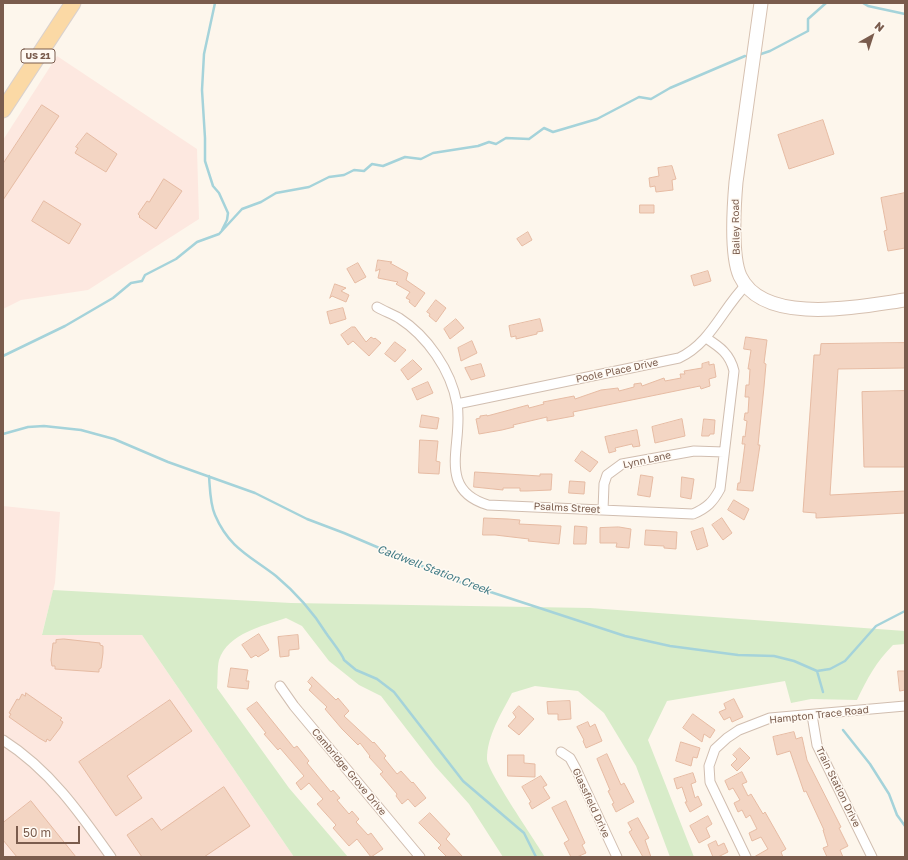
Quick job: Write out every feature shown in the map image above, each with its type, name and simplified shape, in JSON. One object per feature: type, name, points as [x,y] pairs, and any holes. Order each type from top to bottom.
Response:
[{"type":"main road","name":"US 21","points":[[3,110],[73,3]]},
{"type":"street","name":"Bailey Road","points":[[762,3],[736,182],[734,205],[737,268],[746,285],[752,291],[766,300],[796,309],[842,309],[905,300]]},
{"type":"street","name":"Poole Place Drive","points":[[457,404],[679,358],[693,351],[706,338],[737,294],[746,285]]},
{"type":"street","name":"Psalms Street","points":[[377,307],[398,317],[418,332],[433,350],[451,384],[457,404],[455,473],[458,485],[467,495],[488,505],[693,514],[705,509],[714,500],[720,489],[734,371],[728,356],[706,338]]},
{"type":"street","name":"Lynn Lane","points":[[603,510],[604,484],[607,475],[622,464],[694,451],[724,452]]},
{"type":"street","name":"Cambridge Grove Drive","points":[[280,686],[294,706],[420,857]]},
{"type":"street","name":"Hampton Trace Road","points":[[746,857],[710,782],[709,766],[715,749],[739,730],[770,718],[905,706]]},
{"type":"street","name":"Train Station Drive","points":[[812,715],[817,745],[872,857]]},
{"type":"street","points":[[3,740],[26,756],[69,798],[111,857]]},
{"type":"street","name":"Glassfield Drive","points":[[561,752],[570,758],[617,857]]},
{"type":"shaded area","points":[[57,56],[197,149],[199,219],[88,290],[21,300],[3,309],[3,140]]},
{"type":"shaded area","points":[[3,506],[60,512],[55,583],[42,634],[142,635],[294,857],[3,857]]},
{"type":"green space","points":[[53,590],[291,603],[590,608],[905,631],[905,644],[893,645],[887,651],[872,671],[857,700],[811,699],[791,703],[785,681],[667,701],[648,740],[694,857],[670,857],[636,766],[604,713],[578,691],[535,686],[512,693],[492,734],[489,742],[487,759],[489,766],[503,791],[545,857],[503,857],[469,804],[435,766],[381,696],[359,685],[329,661],[302,626],[286,618],[267,624],[247,632],[230,643],[218,663],[217,688],[289,788],[348,857],[294,857],[142,635],[42,635]]},
{"type":"building","points":[[42,105],[59,116],[3,200],[3,164]]},
{"type":"building","points":[[823,120],[834,154],[789,169],[778,135]]},
{"type":"building","points":[[87,133],[117,154],[106,172],[75,153],[78,148],[76,147]]},
{"type":"building","points":[[672,166],[676,179],[672,180],[673,190],[656,192],[655,186],[650,187],[649,178],[659,176],[658,168]]},
{"type":"building","points":[[164,179],[182,191],[156,229],[139,217],[140,216],[138,214],[147,201],[149,202]]},
{"type":"building","points":[[905,193],[905,248],[888,251],[884,231],[887,230],[881,198]]},
{"type":"building","points":[[44,201],[81,224],[69,244],[32,221]]},
{"type":"building","points":[[640,205],[654,205],[654,213],[640,213]]},
{"type":"building","points":[[528,232],[532,240],[522,246],[517,239]]},
{"type":"building","points":[[378,260],[392,262],[390,263],[408,273],[406,280],[425,293],[415,307],[409,302],[410,300],[406,298],[410,292],[396,284],[398,282],[378,278],[380,269],[376,271]]},
{"type":"building","points":[[358,263],[366,277],[355,283],[347,269]]},
{"type":"building","points":[[708,271],[711,281],[694,286],[691,276]]},
{"type":"building","points":[[335,284],[346,288],[341,291],[349,295],[346,302],[332,296],[330,298]]},
{"type":"building","points":[[436,300],[446,308],[436,322],[427,312]]},
{"type":"building","points":[[343,308],[346,319],[330,324],[327,312]]},
{"type":"building","points":[[456,319],[464,328],[450,339],[444,329]]},
{"type":"building","points":[[540,319],[543,331],[516,339],[516,336],[511,337],[509,326]]},
{"type":"building","points":[[352,327],[355,327],[366,342],[371,337],[374,339],[375,338],[381,343],[369,356],[353,341],[348,345],[341,335]]},
{"type":"building","points":[[746,337],[767,340],[758,445],[760,445],[753,491],[737,490],[738,483],[740,483],[745,444],[742,444],[743,436],[745,437],[747,421],[744,420],[745,413],[748,413],[749,397],[745,397],[746,385],[749,385],[750,369],[748,369],[751,350],[744,349]]},
{"type":"building","points":[[472,341],[477,353],[461,361],[458,348]]},
{"type":"building","points":[[395,342],[406,350],[395,362],[385,354]]},
{"type":"building","points":[[905,343],[905,368],[838,369],[830,495],[905,491],[905,513],[816,518],[816,513],[803,512],[814,355],[820,355],[821,344]]},
{"type":"building","points":[[413,360],[422,369],[408,380],[401,370]]},
{"type":"building","points":[[709,362],[709,365],[714,364],[716,377],[709,379],[710,386],[701,389],[700,386],[573,412],[574,416],[547,421],[547,417],[513,425],[514,427],[502,430],[479,434],[476,419],[480,418],[480,416],[487,416],[528,405],[529,408],[544,404],[543,402],[574,396],[575,399],[601,390],[618,388],[619,391],[634,387],[634,384],[641,383],[642,386],[664,378],[665,381],[681,378],[680,374],[685,374],[684,371],[702,368],[702,364]]},
{"type":"building","points":[[481,364],[485,376],[471,380],[465,368]]},
{"type":"building","points":[[428,382],[433,393],[417,400],[412,389]]},
{"type":"building","points":[[905,391],[905,467],[864,467],[862,392]]},
{"type":"building","points":[[422,415],[439,418],[437,429],[420,427]]},
{"type":"building","points":[[682,419],[685,436],[655,443],[652,427]]},
{"type":"building","points":[[704,419],[715,420],[714,434],[702,436]]},
{"type":"building","points":[[637,430],[640,446],[633,447],[632,444],[615,448],[616,451],[609,453],[605,437]]},
{"type":"building","points":[[420,440],[438,441],[436,461],[440,462],[439,474],[419,473]]},
{"type":"building","points":[[582,451],[598,462],[590,472],[575,461]]},
{"type":"building","points":[[475,472],[540,476],[540,474],[552,474],[551,490],[520,491],[520,488],[503,488],[503,490],[474,487]]},
{"type":"building","points":[[641,475],[653,477],[650,497],[638,495]]},
{"type":"building","points":[[682,477],[694,479],[691,499],[681,497]]},
{"type":"building","points":[[570,481],[585,482],[584,494],[569,493]]},
{"type":"building","points":[[734,500],[749,509],[744,520],[728,510]]},
{"type":"building","points":[[484,518],[520,520],[519,524],[561,526],[559,544],[528,541],[529,539],[483,535]]},
{"type":"building","points":[[722,518],[732,533],[723,540],[712,525]]},
{"type":"building","points":[[575,526],[587,527],[586,544],[574,544]]},
{"type":"building","points":[[619,527],[631,529],[629,548],[616,547],[617,543],[600,543],[600,528]]},
{"type":"building","points":[[703,528],[708,546],[697,550],[691,532]]},
{"type":"building","points":[[646,530],[677,532],[676,549],[664,548],[664,546],[645,545]]},
{"type":"building","points":[[259,634],[269,650],[258,657],[256,655],[251,658],[242,645]]},
{"type":"building","points":[[298,635],[299,649],[289,650],[289,656],[280,657],[278,637]]},
{"type":"building","points":[[64,639],[100,643],[100,645],[103,646],[103,653],[99,672],[55,669],[55,666],[52,666],[51,660],[53,643],[56,643],[56,640]]},
{"type":"building","points":[[231,668],[248,670],[246,681],[249,681],[248,689],[228,687]]},
{"type":"building","points":[[898,671],[905,671],[905,690],[900,691]]},
{"type":"building","points":[[312,677],[336,700],[338,698],[349,711],[344,716],[373,743],[374,742],[386,756],[384,758],[397,774],[401,771],[412,783],[413,782],[426,798],[415,807],[408,799],[402,804],[396,796],[397,794],[380,774],[383,772],[369,757],[370,756],[360,743],[358,745],[342,729],[325,709],[327,707],[309,690],[312,686],[308,682]]},
{"type":"building","points":[[26,693],[62,718],[60,720],[63,722],[60,728],[50,741],[47,739],[46,742],[39,738],[9,717],[11,714],[9,713],[17,699],[19,700],[22,694],[25,696]]},
{"type":"building","points":[[734,699],[743,717],[732,722],[730,717],[724,720],[719,712],[726,709],[724,704]]},
{"type":"building","points":[[170,700],[192,731],[127,776],[142,798],[116,816],[79,762]]},
{"type":"building","points":[[570,701],[571,719],[558,720],[558,714],[548,714],[547,702]]},
{"type":"building","points":[[257,702],[294,748],[297,746],[309,761],[307,763],[331,792],[333,790],[340,798],[337,800],[349,814],[352,811],[359,819],[356,822],[368,835],[371,833],[383,849],[371,857],[357,839],[349,846],[333,828],[336,825],[317,804],[323,799],[309,783],[301,790],[296,783],[304,776],[280,748],[278,750],[264,734],[266,733],[247,709]]},
{"type":"building","points":[[519,706],[534,719],[519,735],[508,726],[516,717],[513,713]]},
{"type":"building","points":[[693,714],[715,730],[710,738],[704,734],[702,742],[683,728]]},
{"type":"building","points":[[588,722],[590,727],[595,724],[602,741],[586,748],[583,741],[584,740],[577,727]]},
{"type":"building","points":[[794,732],[796,739],[802,737],[807,760],[841,827],[839,828],[848,846],[840,850],[843,857],[827,857],[823,848],[828,846],[824,830],[806,791],[804,792],[790,751],[777,755],[773,737]]},
{"type":"building","points":[[681,742],[700,748],[697,758],[693,757],[691,766],[676,761]]},
{"type":"building","points":[[740,748],[750,758],[737,771],[731,765],[737,759],[733,755]]},
{"type":"building","points":[[607,754],[621,785],[624,783],[634,802],[616,812],[612,804],[614,803],[608,791],[610,790],[597,759]]},
{"type":"building","points":[[508,755],[524,755],[524,763],[535,764],[535,777],[508,776]]},
{"type":"building","points":[[742,772],[747,782],[742,784],[748,796],[751,794],[763,814],[765,812],[786,849],[781,852],[783,857],[754,857],[768,849],[761,837],[752,841],[749,833],[757,829],[750,815],[746,818],[742,810],[738,812],[734,803],[740,800],[733,788],[729,790],[725,781]]},
{"type":"building","points":[[693,773],[696,782],[691,784],[695,798],[698,796],[702,805],[690,812],[685,802],[687,802],[682,787],[677,789],[674,779]]},
{"type":"building","points":[[541,776],[547,785],[543,787],[550,798],[532,809],[529,803],[531,802],[522,787]]},
{"type":"building","points":[[224,787],[250,826],[204,857],[142,857],[127,835],[152,818],[161,830]]},
{"type":"building","points":[[31,801],[76,857],[17,857],[3,840],[3,823]]},
{"type":"building","points":[[566,801],[585,843],[582,845],[586,853],[577,857],[571,857],[564,843],[569,840],[552,808]]},
{"type":"building","points":[[430,813],[450,834],[446,839],[463,857],[447,857],[438,848],[441,845],[419,823]]},
{"type":"building","points":[[708,816],[712,824],[706,828],[710,837],[699,843],[690,826]]},
{"type":"building","points":[[638,818],[649,838],[645,840],[651,857],[643,857],[629,832],[632,830],[628,823]]},
{"type":"building","points":[[716,841],[718,846],[724,843],[728,852],[718,857],[713,857],[708,845]]},
{"type":"waterway","points":[[215,3],[204,54],[202,90],[205,161],[213,186],[219,193],[228,213],[227,220],[222,230]]},
{"type":"waterway","points":[[758,55],[770,51],[808,31],[808,19],[826,3]]},
{"type":"waterway","points":[[863,3],[868,6],[905,14]]},
{"type":"waterway","points":[[3,356],[65,326],[113,298],[131,283],[142,281],[145,275],[176,259],[197,242],[219,234],[242,209],[261,202],[276,193],[309,187],[329,177],[344,175],[354,170],[364,171],[372,164],[383,166],[405,157],[421,159],[433,153],[478,146],[489,142],[496,144],[506,138],[529,139],[544,128],[553,132],[597,119],[639,97],[651,99],[670,88],[745,56]]},
{"type":"waterway","name":"Caldwell Station Creek","points":[[3,434],[28,427],[44,426],[81,430],[114,439],[168,462],[255,493],[307,519],[457,581],[625,636],[670,646],[738,655],[774,656],[794,661],[817,671],[830,669],[845,661],[876,626],[905,611]]},
{"type":"waterway","points":[[209,476],[210,496],[213,511],[227,536],[249,557],[276,576],[297,596],[315,617],[344,660],[356,670],[377,679],[394,692],[463,781],[524,833],[536,857]]},
{"type":"waterway","points":[[817,671],[823,692]]},
{"type":"waterway","points":[[843,730],[870,764],[889,794],[897,815],[905,826]]}]
